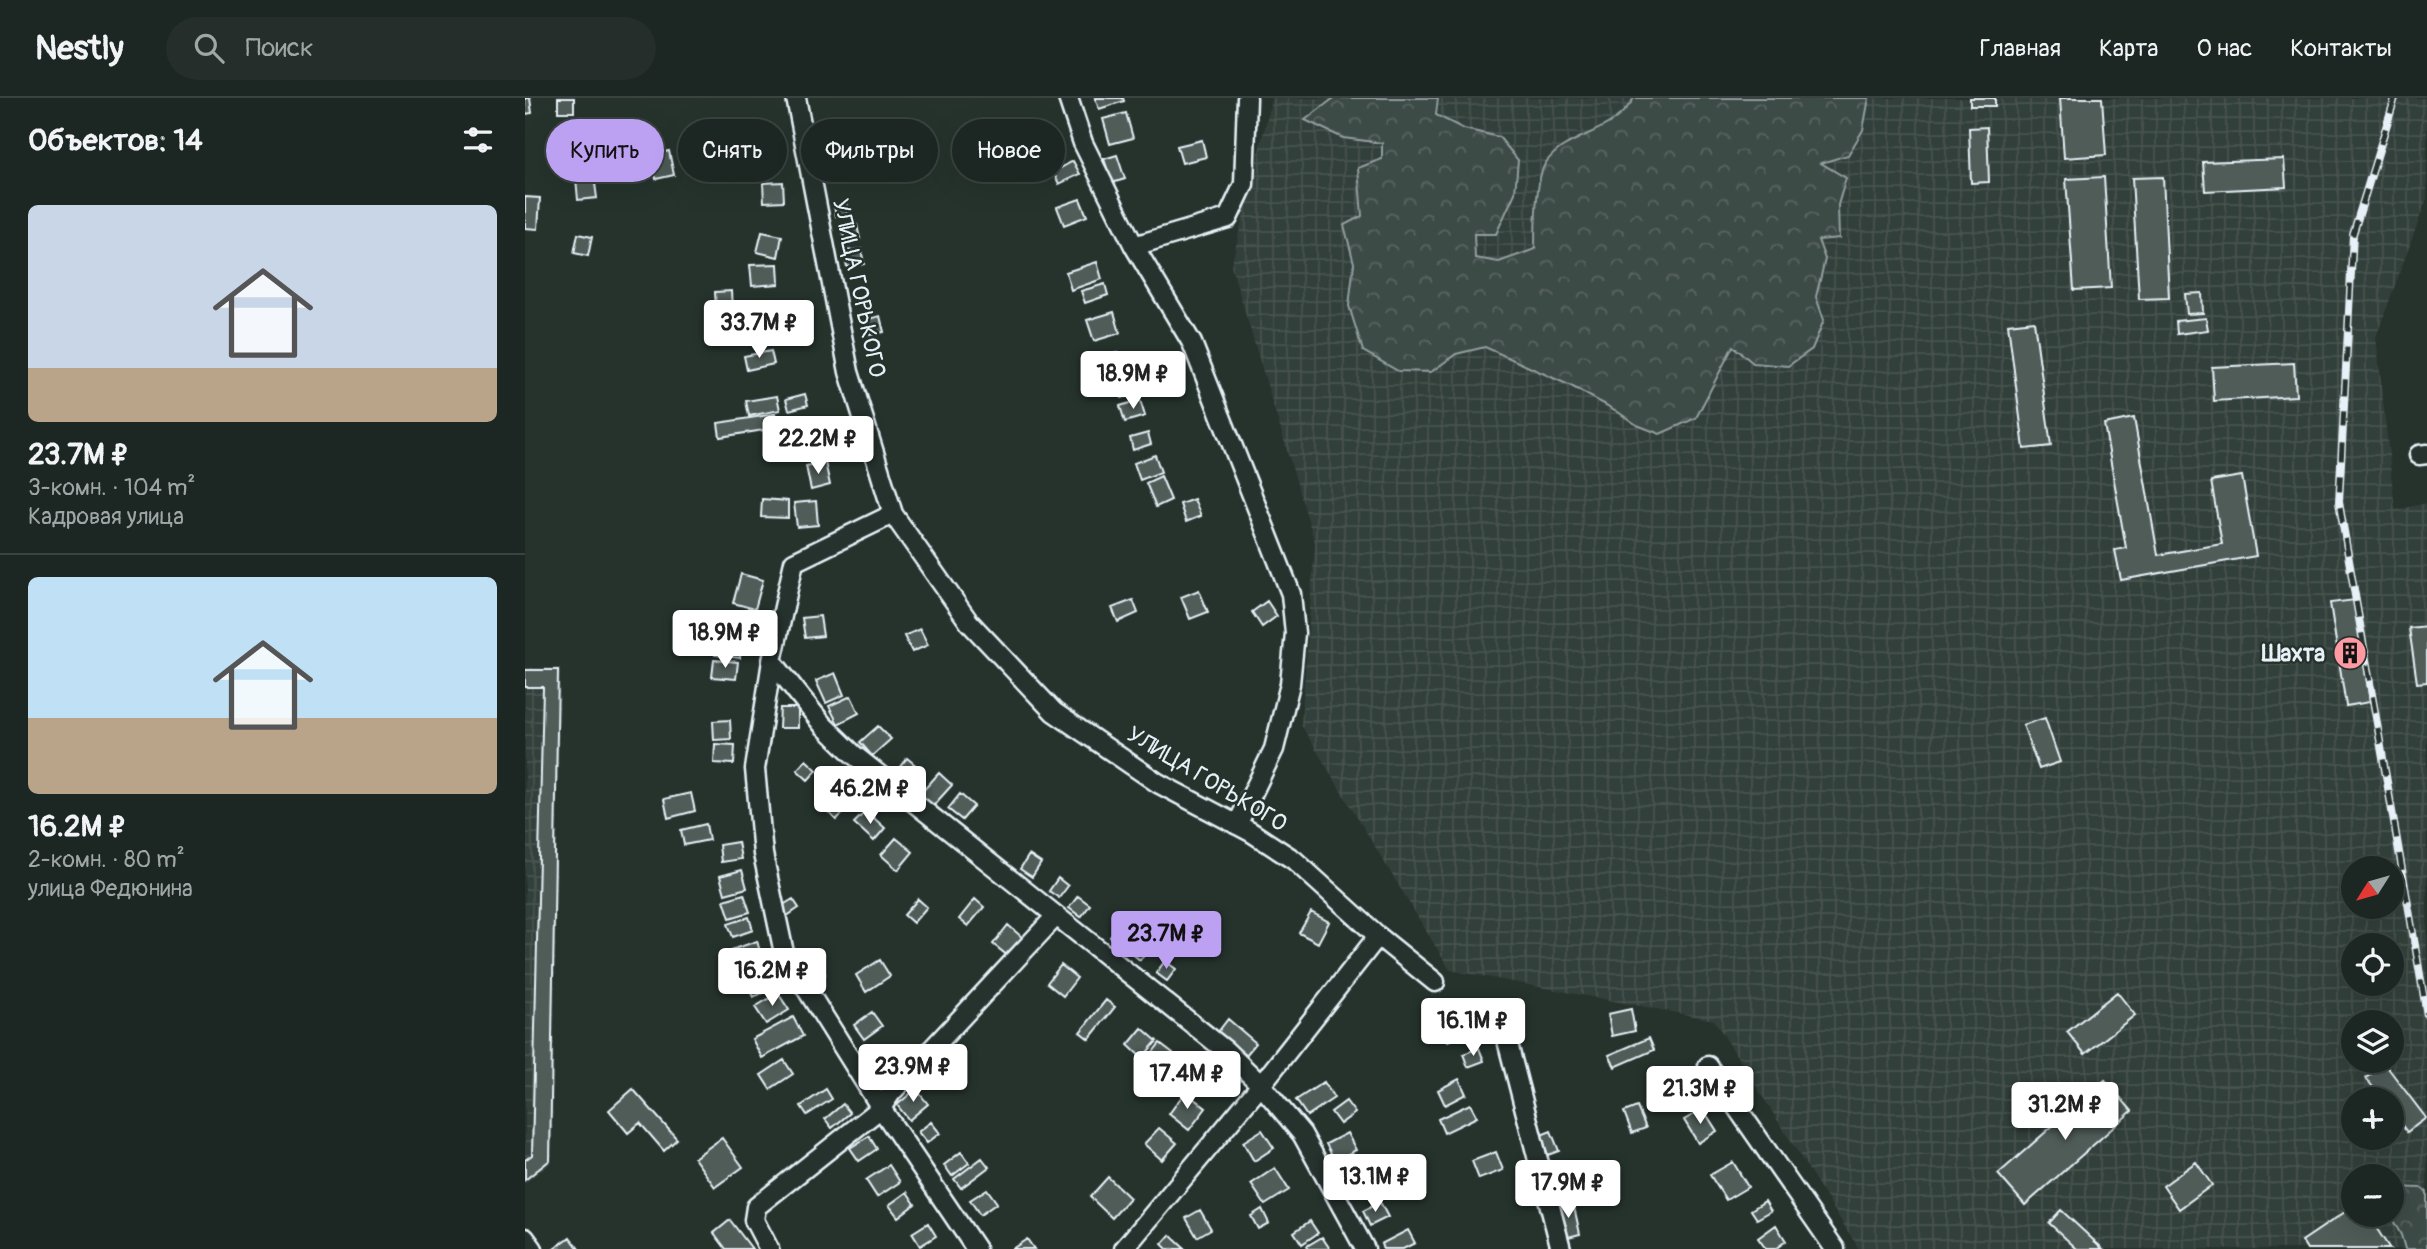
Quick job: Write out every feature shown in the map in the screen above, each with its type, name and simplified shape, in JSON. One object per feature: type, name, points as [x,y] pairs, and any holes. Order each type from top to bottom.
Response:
[{"type":"street","name":"УЛИЦА ГОРЬКОГО","points":[[796,98],[849,372],[893,514],[969,622],[1054,712],[1158,783],[1237,825],[1294,860],[1378,936],[1435,982]]},
{"type":"street","points":[[1068,98],[1083,144],[1134,246],[1192,343],[1291,594],[1295,633],[1290,684],[1274,749],[1237,825]]},
{"type":"street","points":[[1134,246],[1229,218],[1244,184],[1247,98]]},
{"type":"street","points":[[893,514],[794,562],[772,661],[755,769],[763,854],[784,953],[881,1108],[976,1249]]},
{"type":"street","points":[[772,661],[823,725],[853,754],[1225,1051],[1261,1085],[1302,1134],[1365,1249]]},
{"type":"street","points":[[769,1249],[754,1220],[757,1206],[881,1108],[891,1093],[1056,916]]},
{"type":"street","points":[[1124,1249],[1261,1085],[1378,936]]},
{"type":"street","points":[[1508,1044],[1561,1249]]},
{"type":"street","points":[[1708,1066],[1836,1249]]},
{"type":"street","points":[[525,1238],[533,1249]]},
{"type":"shaded area","points":[[1272,98],[2427,98],[2427,198],[2376,337],[2395,510],[2427,503],[2427,1249],[1859,1249],[1714,1020],[1450,970],[1301,725],[1315,543],[1231,266]]},
{"type":"shaded area","points":[[525,668],[560,668],[552,1162],[525,1183]]},
{"type":"green space","points":[[1334,98],[1438,98],[1436,115],[1464,129],[1499,137],[1518,160],[1515,193],[1496,234],[1474,234],[1475,258],[1499,262],[1535,249],[1537,193],[1545,164],[1565,146],[1613,120],[1634,98],[1869,98],[1863,130],[1848,155],[1821,163],[1846,178],[1838,205],[1839,238],[1818,240],[1825,259],[1816,297],[1824,320],[1812,349],[1788,366],[1753,363],[1733,346],[1696,418],[1660,434],[1637,425],[1571,386],[1485,347],[1456,354],[1431,372],[1398,371],[1363,351],[1349,306],[1354,263],[1344,225],[1362,216],[1358,168],[1382,159],[1382,143],[1343,138],[1305,120]]},
{"type":"green space","points":[[2404,1187],[2421,1188],[2427,1192],[2427,1249],[2405,1249],[2397,1227],[2404,1227]]},
{"type":"building","points":[[525,98],[530,98],[532,113],[525,114]]},
{"type":"building","points":[[558,98],[574,98],[574,112],[558,112]]},
{"type":"building","points":[[1095,98],[1123,98],[1124,101],[1099,109]]},
{"type":"building","points":[[1970,98],[1995,98],[1995,106],[1970,106]]},
{"type":"building","points":[[2060,98],[2102,98],[2106,155],[2064,158]]},
{"type":"building","points":[[1126,113],[1133,138],[1110,144],[1103,119]]},
{"type":"building","points":[[1987,127],[1989,182],[1971,183],[1969,128]]},
{"type":"building","points":[[1202,140],[1206,157],[1182,163],[1177,146]]},
{"type":"building","points":[[669,151],[674,175],[664,177],[664,152]]},
{"type":"building","points":[[1117,155],[1125,179],[1112,183],[1104,159]]},
{"type":"building","points":[[2284,159],[2286,187],[2205,191],[2203,162]]},
{"type":"building","points":[[1073,161],[1080,174],[1065,181],[1065,165]]},
{"type":"building","points":[[2104,177],[2111,288],[2074,290],[2066,179]]},
{"type":"building","points":[[2163,177],[2169,298],[2139,299],[2132,178]]},
{"type":"building","points":[[576,182],[595,182],[597,198],[578,200]]},
{"type":"building","points":[[783,182],[784,201],[764,202],[763,183]]},
{"type":"building","points":[[525,197],[540,198],[538,229],[525,228]]},
{"type":"building","points":[[1080,199],[1087,216],[1064,225],[1057,207]]},
{"type":"building","points":[[846,203],[849,213],[836,216],[834,206]]},
{"type":"building","points":[[857,225],[860,239],[845,242],[842,228]]},
{"type":"building","points":[[762,232],[782,236],[778,257],[757,252]]},
{"type":"building","points":[[578,234],[592,237],[588,256],[574,253]]},
{"type":"building","points":[[861,249],[864,264],[847,267],[844,251]]},
{"type":"building","points":[[1097,262],[1102,279],[1071,290],[1066,272]]},
{"type":"building","points":[[778,264],[779,284],[752,286],[750,265]]},
{"type":"building","points":[[1105,284],[1108,295],[1085,303],[1081,291]]},
{"type":"building","points":[[731,291],[732,309],[716,310],[715,292]]},
{"type":"building","points":[[2202,293],[2203,313],[2187,314],[2185,294]]},
{"type":"building","points":[[1114,312],[1120,333],[1094,341],[1087,320]]},
{"type":"building","points":[[880,316],[884,332],[870,335],[866,320]]},
{"type":"building","points":[[2206,318],[2208,330],[2177,334],[2176,321]]},
{"type":"building","points":[[788,319],[790,340],[776,341],[775,320]]},
{"type":"building","points":[[2034,321],[2051,446],[2024,449],[2008,324]]},
{"type":"building","points":[[771,351],[774,364],[747,370],[744,356]]},
{"type":"building","points":[[1117,353],[1121,374],[1094,379],[1090,359]]},
{"type":"building","points":[[2294,363],[2296,396],[2214,401],[2212,367]]},
{"type":"building","points":[[1138,378],[1142,392],[1122,398],[1118,384]]},
{"type":"building","points":[[805,394],[808,405],[789,410],[786,399]]},
{"type":"building","points":[[777,396],[780,410],[749,416],[746,401]]},
{"type":"building","points":[[1140,400],[1145,416],[1125,422],[1120,406]]},
{"type":"building","points":[[775,414],[777,428],[720,437],[718,423]]},
{"type":"building","points":[[2134,418],[2158,555],[2222,544],[2211,481],[2242,476],[2256,556],[2121,580],[2115,550],[2126,548],[2104,424]]},
{"type":"building","points":[[1148,433],[1151,444],[1133,450],[1130,438]]},
{"type":"building","points":[[813,434],[820,448],[799,458],[792,444]]},
{"type":"building","points":[[1155,455],[1161,472],[1140,480],[1134,463]]},
{"type":"building","points":[[825,462],[830,485],[811,490],[806,466]]},
{"type":"building","points":[[1161,476],[1171,500],[1156,507],[1146,483]]},
{"type":"building","points":[[762,499],[788,501],[788,518],[761,517]]},
{"type":"building","points":[[1194,499],[1201,516],[1186,522],[1180,504]]},
{"type":"building","points":[[816,501],[818,525],[797,527],[794,503]]},
{"type":"building","points":[[741,574],[763,580],[755,609],[733,603]]},
{"type":"building","points":[[1199,590],[1208,612],[1190,619],[1181,597]]},
{"type":"building","points":[[1133,600],[1138,613],[1118,622],[1112,608]]},
{"type":"building","name":"Шахта","points":[[2355,600],[2370,702],[2346,706],[2330,603]]},
{"type":"building","points":[[1267,601],[1277,616],[1262,627],[1252,612]]},
{"type":"building","points":[[820,616],[823,636],[805,638],[802,618]]},
{"type":"building","points":[[2427,626],[2427,682],[2417,683],[2409,628]]},
{"type":"building","points":[[920,629],[928,645],[912,652],[904,636]]},
{"type":"building","points":[[718,635],[742,639],[740,658],[715,655]]},
{"type":"building","points":[[714,660],[738,662],[736,679],[712,677]]},
{"type":"building","points":[[525,670],[558,670],[550,1160],[525,1180],[525,1160],[532,1155],[543,687],[525,687]]},
{"type":"building","points":[[835,673],[844,695],[826,703],[816,681]]},
{"type":"building","points":[[851,696],[859,713],[838,724],[829,706]]},
{"type":"building","points":[[780,708],[798,708],[798,728],[779,728]]},
{"type":"building","points":[[2045,718],[2060,762],[2039,769],[2023,725]]},
{"type":"building","points":[[730,720],[731,739],[714,740],[713,721]]},
{"type":"building","points":[[878,726],[891,739],[872,756],[860,742]]},
{"type":"building","points":[[715,744],[735,745],[734,764],[714,763]]},
{"type":"building","points":[[907,758],[918,767],[905,782],[895,773]]},
{"type":"building","points":[[806,760],[817,770],[808,780],[797,770]]},
{"type":"building","points":[[939,773],[952,785],[933,806],[920,794]]},
{"type":"building","points":[[835,787],[852,805],[836,820],[819,802]]},
{"type":"building","points":[[691,793],[695,811],[668,818],[664,799]]},
{"type":"building","points":[[960,794],[974,806],[962,820],[948,809]]},
{"type":"building","points":[[866,811],[885,828],[874,841],[854,823]]},
{"type":"building","points":[[706,824],[709,840],[684,845],[681,830]]},
{"type":"building","points":[[896,838],[913,852],[898,870],[881,855]]},
{"type":"building","points":[[738,842],[741,859],[721,862],[719,845]]},
{"type":"building","points":[[1029,855],[1041,863],[1032,877],[1020,869]]},
{"type":"building","points":[[742,870],[747,888],[725,894],[720,876]]},
{"type":"building","points":[[1058,878],[1068,886],[1059,898],[1049,891]]},
{"type":"building","points":[[744,894],[750,912],[730,918],[724,900]]},
{"type":"building","points":[[1078,896],[1090,905],[1081,917],[1069,908]]},
{"type":"building","points":[[793,899],[799,908],[784,918],[778,908]]},
{"type":"building","points":[[918,899],[927,907],[913,923],[904,915]]},
{"type":"building","points":[[975,899],[984,907],[968,926],[959,919]]},
{"type":"building","points":[[1311,912],[1329,922],[1318,943],[1299,933]]},
{"type":"building","points":[[749,917],[753,930],[733,937],[728,924]]},
{"type":"building","points":[[1008,925],[1023,938],[1008,956],[993,944]]},
{"type":"building","points":[[1120,925],[1133,936],[1123,948],[1110,937]]},
{"type":"building","points":[[757,941],[761,955],[736,963],[731,950]]},
{"type":"building","points":[[1138,942],[1148,949],[1140,960],[1131,953]]},
{"type":"building","points":[[815,960],[825,974],[812,984],[802,970]]},
{"type":"building","points":[[880,960],[890,976],[866,992],[856,975]]},
{"type":"building","points":[[1165,961],[1176,969],[1167,981],[1156,973]]},
{"type":"building","points":[[1061,965],[1077,978],[1063,996],[1047,983]]},
{"type":"building","points":[[765,968],[774,988],[753,997],[744,978]]},
{"type":"building","points":[[2117,992],[2135,1015],[2085,1054],[2067,1032]]},
{"type":"building","points":[[778,993],[789,1010],[766,1024],[755,1007]]},
{"type":"building","points":[[1106,1000],[1115,1007],[1089,1039],[1080,1032]]},
{"type":"building","points":[[1631,1009],[1635,1031],[1612,1036],[1608,1014]]},
{"type":"building","points":[[872,1012],[882,1026],[864,1039],[854,1025]]},
{"type":"building","points":[[1459,1014],[1467,1033],[1448,1041],[1441,1022]]},
{"type":"building","points":[[793,1017],[803,1036],[762,1058],[752,1039]]},
{"type":"building","points":[[1228,1019],[1256,1043],[1246,1055],[1218,1032]]},
{"type":"building","points":[[1142,1028],[1157,1041],[1142,1058],[1128,1045]]},
{"type":"building","points":[[1649,1038],[1654,1050],[1615,1067],[1609,1055]]},
{"type":"building","points":[[1160,1043],[1173,1053],[1155,1077],[1142,1066]]},
{"type":"building","points":[[1479,1048],[1484,1061],[1468,1067],[1463,1054]]},
{"type":"building","points":[[890,1057],[902,1072],[883,1088],[871,1073]]},
{"type":"building","points":[[784,1060],[793,1074],[770,1089],[761,1075]]},
{"type":"building","points":[[2373,1073],[2392,1073],[2402,1087],[2373,1087],[2366,1078]]},
{"type":"building","points":[[1459,1079],[1466,1094],[1445,1105],[1438,1090]]},
{"type":"building","points":[[2105,1080],[2132,1111],[2025,1205],[1998,1174]]},
{"type":"building","points":[[1324,1082],[1334,1098],[1307,1116],[1296,1100]]},
{"type":"building","points":[[633,1089],[677,1139],[664,1151],[640,1123],[628,1133],[609,1110]]},
{"type":"building","points":[[826,1089],[832,1099],[807,1115],[801,1106]]},
{"type":"building","points":[[916,1089],[928,1104],[909,1120],[897,1105]]},
{"type":"building","points":[[2404,1089],[2426,1118],[2407,1132],[2404,1128]]},
{"type":"building","points":[[1185,1092],[1206,1108],[1189,1130],[1169,1114]]},
{"type":"building","points":[[1346,1101],[1355,1113],[1340,1124],[1331,1112]]},
{"type":"building","points":[[843,1104],[850,1113],[832,1128],[825,1119]]},
{"type":"building","points":[[1470,1104],[1477,1117],[1444,1133],[1438,1119]]},
{"type":"building","points":[[1637,1107],[1646,1128],[1632,1133],[1624,1112]]},
{"type":"building","points":[[1703,1109],[1717,1131],[1698,1143],[1684,1120]]},
{"type":"building","points":[[931,1122],[940,1133],[927,1143],[918,1132]]},
{"type":"building","points":[[1159,1128],[1177,1143],[1162,1160],[1144,1144]]},
{"type":"building","points":[[1262,1130],[1274,1148],[1254,1161],[1243,1142]]},
{"type":"building","points":[[1551,1131],[1559,1151],[1548,1155],[1541,1135]]},
{"type":"building","points":[[1347,1133],[1356,1150],[1335,1161],[1326,1144]]},
{"type":"building","points":[[869,1136],[877,1149],[859,1161],[850,1148]]},
{"type":"building","points":[[722,1138],[743,1167],[715,1187],[694,1158]]},
{"type":"building","points":[[961,1152],[969,1163],[952,1176],[944,1165]]},
{"type":"building","points":[[1496,1152],[1503,1170],[1479,1179],[1472,1161]]},
{"type":"building","points":[[1361,1157],[1368,1171],[1347,1182],[1339,1168]]},
{"type":"building","points":[[982,1158],[989,1167],[961,1188],[954,1179]]},
{"type":"building","points":[[1733,1162],[1748,1187],[1726,1200],[1710,1175]]},
{"type":"building","points":[[2196,1162],[2212,1185],[2179,1209],[2163,1186]]},
{"type":"building","points":[[889,1165],[900,1182],[877,1197],[866,1180]]},
{"type":"building","points":[[1275,1168],[1289,1190],[1265,1205],[1251,1184]]},
{"type":"building","points":[[1108,1177],[1130,1198],[1112,1218],[1090,1197]]},
{"type":"building","points":[[987,1189],[997,1203],[980,1215],[970,1200]]},
{"type":"building","points":[[907,1192],[915,1204],[898,1217],[889,1205]]},
{"type":"building","points":[[1765,1201],[1771,1211],[1757,1219],[1751,1210]]},
{"type":"building","points":[[1380,1202],[1388,1217],[1370,1226],[1363,1211]]},
{"type":"building","points":[[1573,1202],[1580,1234],[1564,1238],[1556,1206]]},
{"type":"building","points":[[1262,1209],[1269,1223],[1258,1229],[1251,1216]]},
{"type":"building","points":[[1200,1210],[1211,1229],[1197,1237],[1186,1218]]},
{"type":"building","points":[[2061,1210],[2103,1249],[2077,1249],[2049,1223]]},
{"type":"building","points":[[2341,1215],[2341,1227],[2376,1227],[2390,1249],[2307,1249],[2302,1241]]},
{"type":"building","points":[[730,1220],[752,1249],[726,1249],[714,1233]]},
{"type":"building","points":[[1310,1221],[1318,1233],[1302,1244],[1294,1232]]},
{"type":"building","points":[[928,1223],[936,1236],[920,1246],[912,1233]]},
{"type":"building","points":[[1776,1225],[1786,1241],[1775,1249],[1766,1249],[1758,1238]]},
{"type":"building","points":[[1408,1230],[1415,1243],[1403,1249],[1383,1249],[1381,1244]]},
{"type":"building","points":[[1170,1235],[1185,1249],[1167,1249],[1162,1244]]},
{"type":"building","points":[[570,1237],[579,1249],[554,1249]]},
{"type":"building","points":[[1322,1237],[1330,1249],[1308,1249],[1307,1246]]},
{"type":"building","points":[[1027,1239],[1034,1249],[1012,1249]]},
{"type":"railway","points":[[2395,98],[2353,234],[2339,502],[2427,1015]]},
{"type":"place","name":"Шахта","points":[[2350,653]]}]
